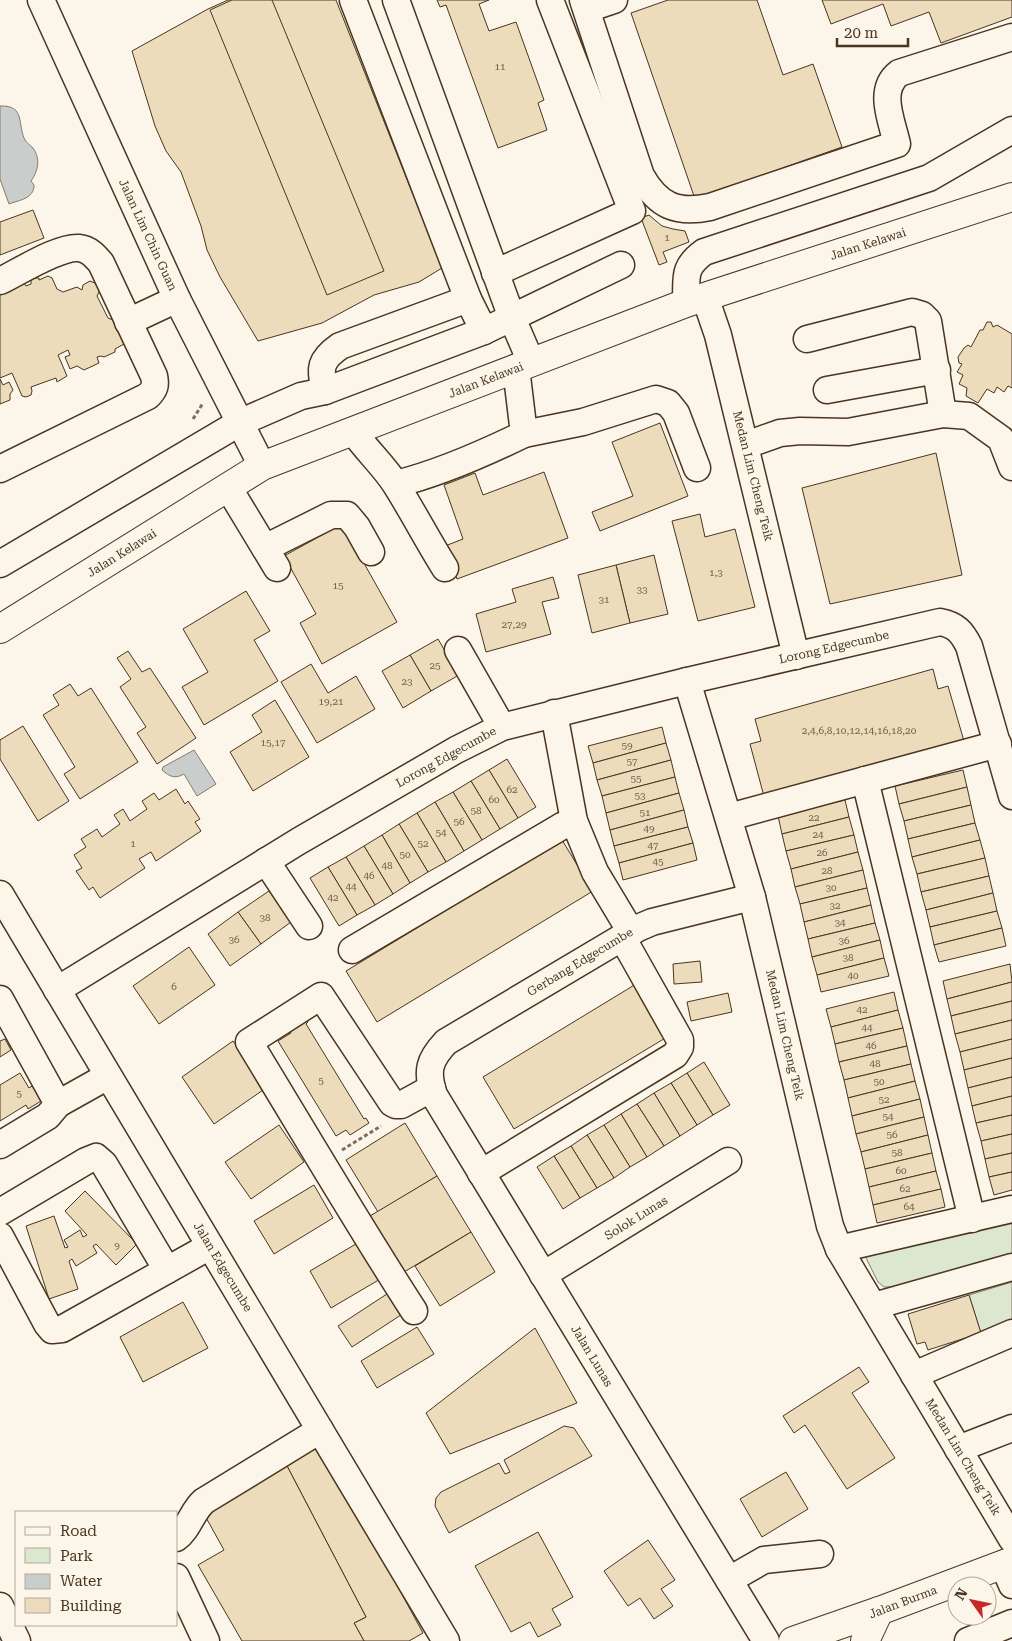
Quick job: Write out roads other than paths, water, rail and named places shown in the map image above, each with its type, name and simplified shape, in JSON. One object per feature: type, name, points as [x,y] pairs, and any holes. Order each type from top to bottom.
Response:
[{"type":"main road","name":"Jalan Kelawai","points":[[0,629],[262,466],[696,300],[1010,197]]},
{"type":"main road","name":"Jalan Burma","points":[[793,1641],[879,1612],[1010,1562]]},
{"type":"main road","points":[[865,1641],[879,1612]]},
{"type":"street","name":"Jalan Lim Chin Guan","points":[[41,0],[177,299],[262,466]]},
{"type":"street","points":[[353,0],[468,299],[484,331]]},
{"type":"street","points":[[396,0],[512,318],[523,365],[524,434]]},
{"type":"street","points":[[495,273],[632,211],[550,0]]},
{"type":"street","points":[[614,0],[585,5],[641,176],[649,190],[662,202],[677,209],[693,210],[710,207],[897,144]]},
{"type":"street","points":[[910,184],[897,144],[887,99],[891,79],[899,73],[1012,37]]},
{"type":"street","points":[[696,300],[688,268],[694,259],[704,252],[929,178],[1012,130]]},
{"type":"street","points":[[0,282],[61,250],[79,248],[92,252],[101,262],[156,383],[154,391],[140,400],[0,469]]},
{"type":"street","points":[[0,564],[239,423],[301,396],[325,391],[484,331],[621,265]]},
{"type":"street","points":[[128,322],[177,299]]},
{"type":"street","points":[[325,391],[320,374],[322,366],[328,354],[340,346],[468,299]]},
{"type":"street","name":"Medan Lim Cheng Teik","points":[[696,300],[718,335],[796,656]]},
{"type":"street","points":[[807,339],[912,312],[922,315],[928,322],[943,414]]},
{"type":"street","points":[[828,390],[937,370]]},
{"type":"street","points":[[396,484],[424,476],[500,446],[524,434],[583,422],[656,398],[668,403],[676,413],[697,468]]},
{"type":"street","points":[[746,445],[780,433],[800,431],[848,432],[943,414],[969,416],[1001,439],[1012,466]]},
{"type":"street","points":[[353,431],[396,484],[424,536],[445,568]]},
{"type":"street","points":[[228,487],[271,558],[331,515],[347,515],[357,527],[371,552]]},
{"type":"street","name":"Lorong Edgecumbe","points":[[58,990],[266,861],[456,750],[502,727],[687,681],[940,622],[951,624],[962,633],[969,646],[998,744]]},
{"type":"street","points":[[458,650],[502,727]]},
{"type":"street","name":"Medan Lim Cheng Teik","points":[[687,681],[752,897],[830,1226],[839,1249],[958,1449],[1010,1562]]},
{"type":"street","points":[[481,1172],[675,1055],[680,1047],[680,1040],[595,872],[574,821],[554,714]]},
{"type":"street","points":[[729,817],[998,744],[1012,796]]},
{"type":"street","points":[[865,780],[972,1218]]},
{"type":"street","points":[[352,950],[574,821]]},
{"type":"street","points":[[266,861],[309,926]]},
{"type":"street","name":"Jalan Edgecumbe","points":[[0,894],[446,1641]]},
{"type":"street","name":"Gerbang Edgecumbe","points":[[431,1077],[436,1054],[446,1042],[627,934],[652,922],[752,897]]},
{"type":"street","points":[[414,1311],[359,1226],[322,1161],[249,1042],[321,996],[392,1104],[396,1106],[401,1105],[431,1077]]},
{"type":"street","points":[[0,999],[58,1104]]},
{"type":"street","points":[[0,1145],[48,1116],[58,1104],[108,1076]]},
{"type":"street","name":"Jalan Lunas","points":[[431,1077],[434,1095],[766,1641]]},
{"type":"street","points":[[0,1212],[86,1161],[96,1158],[104,1164],[167,1270]]},
{"type":"street","name":"Solok Lunas","points":[[543,1275],[728,1161]]},
{"type":"street","points":[[839,1249],[1012,1209]]},
{"type":"street","points":[[0,1236],[52,1330],[62,1329],[210,1246]]},
{"type":"street","points":[[874,1306],[1012,1267]]},
{"type":"street","points":[[914,1375],[1012,1333]]},
{"type":"street","points":[[958,1449],[1012,1428]]},
{"type":"street","points":[[178,1536],[184,1530],[197,1507],[204,1501],[320,1430]]},
{"type":"street","points":[[729,1580],[764,1560],[820,1554]]},
{"type":"street","points":[[178,1581],[206,1641]]},
{"type":"street","points":[[0,1606],[17,1632]]},
{"type":"street","points":[[968,1641],[1012,1623]]},
{"type":"water","points":[[0,106],[14,109],[17,112],[25,140],[33,148],[38,161],[37,169],[31,181],[34,185],[32,193],[9,204],[0,179]]},
{"type":"water","points":[[194,750],[216,784],[197,796],[184,774],[173,776],[162,770],[163,767]]}]
